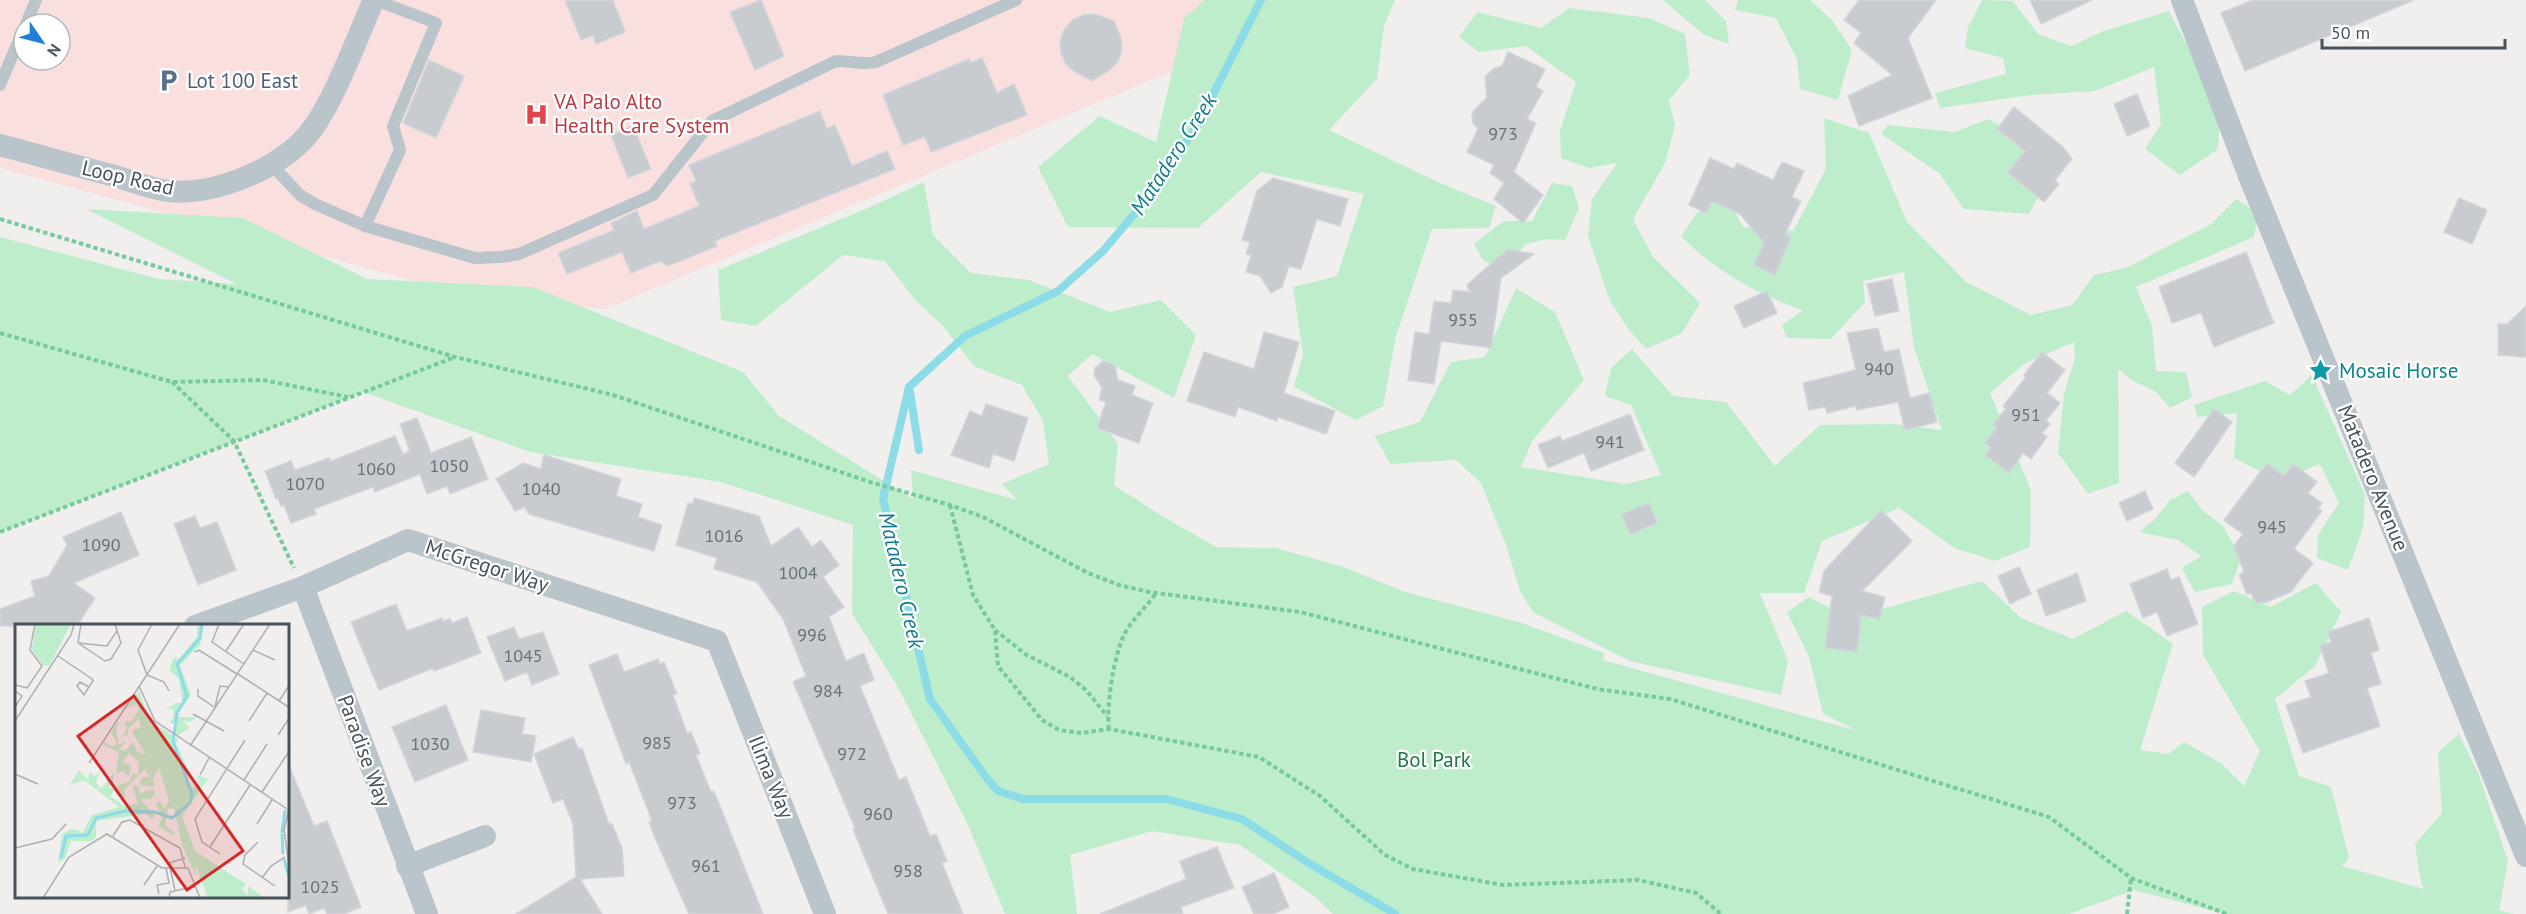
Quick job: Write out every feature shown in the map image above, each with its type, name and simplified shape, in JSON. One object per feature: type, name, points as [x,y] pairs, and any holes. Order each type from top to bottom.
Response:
[{"type":"street","name":"Loop Road","points":[[0,145],[167,191],[200,190],[236,181],[272,164],[294,149],[312,129],[375,0]]},
{"type":"street","name":"Matadero Avenue","points":[[2182,0],[2249,176],[2526,856]]},
{"type":"street","name":"McGregor Way","points":[[201,624],[303,587],[408,540],[717,641]]},
{"type":"street","name":"Paradise Way","points":[[303,587],[427,914]]},
{"type":"street","name":"Ilima Way","points":[[717,641],[825,914]]},
{"type":"street","points":[[407,866],[485,836]]},
{"type":"lane","points":[[365,226],[400,150],[393,126],[436,23],[375,0]]},
{"type":"lane","points":[[272,164],[300,195],[365,226],[475,258],[519,254],[653,195],[712,121],[836,61],[861,65],[876,62],[1016,0]]},
{"type":"lane","points":[[0,84],[12,56]]},
{"type":"path","points":[[0,219],[455,357],[614,395],[870,482],[950,504],[983,517],[1088,573],[1119,585],[1156,593],[1299,612],[1597,689],[1670,699],[2049,817],[2131,878],[2227,914]]},
{"type":"path","points":[[0,333],[172,382],[263,380],[350,397]]},
{"type":"path","points":[[0,532],[455,357]]},
{"type":"path","points":[[172,382],[234,441],[303,587]]},
{"type":"path","points":[[950,504],[973,595],[995,630],[1025,654],[1070,677],[1086,690],[1107,716]]},
{"type":"path","points":[[1108,729],[1107,716],[1113,675],[1124,634],[1156,593]]},
{"type":"path","points":[[995,630],[998,666],[1042,720],[1059,730],[1081,733],[1108,729],[1259,757],[1320,796],[1385,855],[1413,869],[1503,885],[1638,880],[1696,893],[1721,914]]},
{"type":"path","points":[[2127,914],[2131,878]]},
{"type":"shaded area","name":"VA Palo Alto Health Care System","points":[[0,0],[1281,0],[1223,50],[605,309],[480,299],[0,168]]},
{"type":"green space","points":[[1205,0],[1395,0],[1384,26],[1377,79],[1329,130],[1440,183],[1496,206],[1489,228],[1432,229],[1396,336],[1383,406],[1356,420],[1294,387],[1303,355],[1293,287],[1337,276],[1364,194],[1261,172],[1198,228],[1068,227],[1038,167],[1100,116],[1156,142],[1184,18]]},
{"type":"green space","points":[[1663,0],[1705,0],[1726,21],[1729,44],[1704,35]]},
{"type":"green space","points":[[1738,0],[1810,0],[1832,20],[1852,50],[1838,100],[1800,89],[1797,59],[1776,18],[1735,10]]},
{"type":"green space","points":[[1982,0],[2013,1],[2038,34],[2071,46],[2104,31],[2169,11],[2190,51],[2219,124],[2218,149],[2180,175],[2145,149],[2161,124],[2154,67],[2095,91],[2031,95],[1940,108],[1935,93],[2006,74],[2003,58],[1965,48],[1968,27]]},
{"type":"green space","points":[[1569,8],[1649,18],[1685,34],[1690,75],[1669,100],[1675,125],[1665,163],[1633,219],[1653,257],[1700,303],[1682,333],[1646,349],[1629,330],[1610,301],[1588,236],[1592,199],[1617,163],[1589,168],[1561,158],[1560,131],[1576,82],[1526,46],[1479,52],[1459,37],[1477,12],[1541,28]]},
{"type":"green space","points":[[1824,118],[1869,133],[1907,222],[1966,282],[2031,315],[2072,305],[2094,275],[2126,268],[2211,224],[2236,199],[2258,213],[2254,237],[2136,287],[2152,326],[2156,371],[2186,372],[2192,397],[2170,408],[2156,392],[2133,381],[2118,369],[2119,483],[2088,494],[2058,453],[2064,394],[2075,358],[2074,342],[2024,364],[1990,393],[2031,490],[2030,547],[1995,561],[1954,548],[1899,508],[1822,541],[1804,593],[1760,593],[1788,661],[1781,695],[1630,661],[1533,612],[1520,591],[1506,545],[1481,483],[1456,460],[1390,464],[1375,436],[1420,422],[1451,362],[1485,357],[1516,288],[1555,312],[1584,380],[1532,441],[1521,467],[1626,484],[1661,475],[1631,405],[1605,396],[1611,368],[1632,349],[1673,396],[1726,402],[1775,466],[1820,425],[1893,424],[1942,430],[1914,347],[1904,272],[1863,281],[1865,302],[1831,339],[1787,338],[1782,325],[1803,310],[1770,297],[1738,280],[1707,260],[1681,236],[1702,206],[1729,200],[1743,227],[1793,231],[1826,169]]},
{"type":"green space","points":[[1988,119],[2026,139],[2053,168],[2029,214],[1964,209],[1939,173],[1881,134],[1888,125],[1955,132]]},
{"type":"green space","name":"Bol Park","points":[[924,182],[933,235],[971,273],[1029,280],[1110,312],[1161,300],[1196,335],[1174,398],[1092,354],[1068,376],[1118,444],[1114,485],[1216,547],[1276,548],[1344,567],[1402,591],[1522,623],[1604,653],[1603,660],[1858,731],[1823,714],[1809,657],[1787,612],[1809,597],[1850,618],[1982,581],[2021,618],[2073,639],[2126,611],[2173,644],[2140,750],[2168,754],[2184,742],[2221,763],[2244,786],[2260,751],[2203,655],[2202,607],[2234,591],[2271,607],[2316,583],[2341,612],[2315,666],[2275,699],[2299,776],[2331,787],[2349,858],[2342,866],[2424,889],[2415,844],[2442,813],[2438,752],[2459,734],[2479,775],[2508,861],[2499,910],[2513,914],[2225,914],[2134,890],[2069,914],[1333,914],[1314,896],[1240,845],[1152,831],[1070,855],[1077,914],[1005,914],[968,825],[900,691],[852,613],[853,525],[721,482],[530,452],[363,392],[0,532],[0,237],[159,279],[237,284],[86,209],[243,218],[367,279],[533,287],[743,372],[779,416],[913,499],[911,470],[1017,500],[1002,484],[1049,464],[1043,421],[1022,385],[974,366],[942,325],[916,301],[885,261],[843,255],[756,326],[721,320],[718,270],[875,205]]},
{"type":"green space","points":[[1552,183],[1572,186],[1579,208],[1565,240],[1548,239],[1525,244],[1515,258],[1498,269],[1483,260],[1474,244],[1504,221],[1532,221]]},
{"type":"green space","points":[[2312,375],[2365,495],[2363,528],[2348,570],[2317,558],[2318,535],[2339,503],[2320,464],[2280,481],[2234,458],[2237,413],[2197,417],[2194,405],[2265,381],[2290,395]]},
{"type":"green space","points":[[2188,491],[2202,510],[2223,526],[2241,558],[2232,584],[2195,592],[2182,568],[2201,556],[2178,540],[2139,532],[2156,518],[2170,500]]},
{"type":"building","points":[[565,0],[613,0],[625,32],[596,44],[593,35],[581,40]]},
{"type":"building","points":[[761,0],[784,56],[755,70],[730,12]]},
{"type":"building","points":[[1859,0],[1936,0],[1908,38],[1932,98],[1859,126],[1848,96],[1892,75],[1854,43],[1861,33],[1844,20]]},
{"type":"building","points":[[2030,0],[2092,0],[2041,24]]},
{"type":"building","points":[[2253,0],[2414,0],[2245,71],[2221,13]]},
{"type":"building","points":[[1095,14],[1114,21],[1121,38],[1122,50],[1118,61],[1110,70],[1092,81],[1066,64],[1061,53],[1060,41],[1064,30],[1072,20],[1083,15]]},
{"type":"building","points":[[1508,52],[1545,69],[1536,87],[1543,91],[1527,119],[1536,123],[1514,172],[1543,195],[1523,223],[1494,199],[1504,183],[1490,173],[1494,165],[1467,152],[1478,129],[1473,123],[1472,115],[1474,110],[1487,98],[1485,77],[1493,69],[1502,66]]},
{"type":"building","points":[[982,58],[997,93],[1014,84],[1027,115],[931,152],[925,137],[903,145],[883,95],[969,59],[970,63]]},
{"type":"building","points":[[429,60],[464,76],[436,138],[403,123]]},
{"type":"building","points":[[2137,94],[2150,126],[2127,136],[2114,104]]},
{"type":"building","points":[[2014,107],[2063,147],[2072,159],[2055,180],[2059,184],[2044,202],[2008,173],[2025,151],[1997,129]]},
{"type":"building","points":[[820,111],[827,129],[835,125],[852,166],[887,151],[895,169],[715,241],[717,246],[668,266],[660,261],[631,273],[622,252],[567,274],[558,253],[614,230],[611,223],[637,211],[644,229],[699,206],[690,184],[696,181],[689,165]]},
{"type":"building","points":[[633,126],[651,169],[628,178],[611,135]]},
{"type":"building","points":[[1710,158],[1734,169],[1737,163],[1773,180],[1782,162],[1804,171],[1792,197],[1801,201],[1785,234],[1791,237],[1775,275],[1754,265],[1764,243],[1740,214],[1714,202],[1711,203],[1706,213],[1689,205]]},
{"type":"building","points":[[1273,178],[1348,199],[1340,226],[1317,219],[1301,269],[1289,266],[1282,287],[1271,293],[1260,276],[1246,272],[1251,255],[1246,254],[1250,242],[1242,240],[1257,191]]},
{"type":"building","points":[[2459,198],[2487,210],[2472,244],[2444,232]]},
{"type":"building","points":[[1508,249],[1534,254],[1501,278],[1491,348],[1441,341],[1434,384],[1408,380],[1415,332],[1429,334],[1434,301],[1451,303],[1453,290],[1470,292],[1467,285]]},
{"type":"building","points":[[2246,252],[2274,323],[2214,347],[2201,313],[2172,323],[2159,287]]},
{"type":"building","points":[[1892,279],[1899,311],[1875,316],[1867,284]]},
{"type":"building","points":[[1767,291],[1777,313],[1744,328],[1734,306]]},
{"type":"building","points":[[2526,306],[2526,357],[2498,355],[2498,324],[2507,324]]},
{"type":"building","points":[[1878,328],[1884,352],[1899,349],[1910,398],[1930,393],[1937,422],[1905,430],[1898,402],[1857,410],[1856,406],[1827,413],[1825,407],[1809,410],[1803,383],[1856,370],[1847,333]]},
{"type":"building","points":[[1264,332],[1299,342],[1284,393],[1335,411],[1326,434],[1278,417],[1277,421],[1238,407],[1235,417],[1187,401],[1204,352],[1254,369]]},
{"type":"building","points":[[2042,352],[2065,370],[2047,393],[2060,403],[2046,421],[2050,424],[2042,433],[2047,437],[2031,459],[2023,453],[2009,473],[1985,455],[1991,448],[1985,443],[1997,428],[1993,425],[2006,408],[2003,406]]},
{"type":"building","points":[[1103,361],[1115,365],[1118,380],[1135,386],[1132,395],[1153,403],[1139,443],[1097,428],[1106,402],[1099,400],[1102,388],[1094,375],[1095,368]]},
{"type":"building","points":[[986,404],[1028,418],[1014,461],[993,454],[989,468],[951,455],[970,411],[982,416]]},
{"type":"building","points":[[2214,409],[2232,422],[2194,477],[2175,463]]},
{"type":"building","points":[[1630,414],[1644,450],[1591,471],[1584,453],[1548,468],[1538,445],[1560,436],[1562,441]]},
{"type":"building","points":[[417,418],[431,453],[471,437],[488,479],[450,494],[447,486],[427,494],[420,474],[375,492],[373,487],[314,509],[316,514],[291,523],[284,505],[281,506],[278,498],[276,499],[265,471],[291,461],[295,470],[329,458],[331,461],[395,436],[403,454],[410,451],[400,424]]},
{"type":"building","points":[[544,455],[621,479],[616,496],[642,504],[638,517],[662,525],[654,551],[529,514],[525,507],[515,511],[496,479],[523,463],[541,469]]},
{"type":"building","points":[[2267,463],[2284,476],[2293,464],[2317,482],[2308,493],[2322,503],[2318,508],[2322,511],[2294,549],[2313,563],[2291,592],[2267,602],[2256,603],[2251,593],[2247,594],[2239,575],[2244,572],[2234,546],[2243,534],[2224,520]]},
{"type":"building","points":[[2145,491],[2153,509],[2127,521],[2119,503]]},
{"type":"building","points":[[694,498],[759,516],[771,546],[798,527],[812,547],[821,540],[839,565],[823,577],[844,607],[829,617],[846,661],[864,653],[874,680],[860,686],[899,780],[906,777],[930,836],[936,834],[947,861],[942,863],[963,914],[888,914],[853,829],[855,828],[793,682],[806,676],[783,619],[757,582],[714,569],[717,558],[676,545],[688,503],[693,504]]},
{"type":"building","points":[[1649,503],[1657,523],[1630,534],[1622,514]]},
{"type":"building","points":[[1881,510],[1912,541],[1862,591],[1885,597],[1879,619],[1861,615],[1857,652],[1825,648],[1832,596],[1819,592],[1824,571]]},
{"type":"building","points":[[121,512],[139,555],[74,583],[95,598],[78,624],[0,626],[0,609],[35,596],[31,581],[49,576],[67,545],[63,537]]},
{"type":"building","points":[[195,516],[200,528],[217,522],[236,570],[198,585],[174,524]]},
{"type":"building","points":[[2019,567],[2031,594],[2010,604],[1998,576]]},
{"type":"building","points":[[2167,569],[2171,580],[2179,577],[2198,624],[2167,636],[2157,612],[2143,618],[2130,584]]},
{"type":"building","points":[[2077,573],[2086,601],[2046,616],[2037,590]]},
{"type":"building","points":[[396,604],[407,631],[442,618],[443,621],[450,619],[452,623],[467,617],[481,653],[434,671],[433,668],[379,690],[351,622]]},
{"type":"building","points":[[2369,618],[2379,650],[2371,653],[2381,684],[2367,688],[2380,726],[2303,753],[2286,705],[2311,697],[2305,681],[2329,673],[2320,646],[2331,642],[2328,632]]},
{"type":"building","points":[[514,627],[519,639],[543,632],[559,674],[532,685],[527,672],[505,681],[487,637]]},
{"type":"building","points":[[617,654],[624,672],[658,659],[660,664],[664,662],[677,694],[673,695],[687,733],[691,732],[700,754],[696,755],[711,792],[714,791],[763,914],[689,914],[656,840],[649,822],[652,821],[629,762],[626,764],[589,665]]},
{"type":"building","points":[[446,705],[468,760],[415,782],[392,727]]},
{"type":"building","points":[[481,710],[525,718],[522,734],[536,736],[531,762],[473,752]]},
{"type":"building","points":[[573,737],[579,749],[582,748],[609,824],[612,824],[622,848],[624,876],[580,879],[602,914],[516,914],[576,877],[573,824],[563,799],[553,803],[534,754]]},
{"type":"building","points":[[290,768],[314,826],[327,821],[361,907],[344,914],[327,914],[324,908],[309,914],[306,905],[288,912],[288,899],[290,899]]},
{"type":"building","points":[[1217,847],[1234,888],[1181,907],[1183,914],[1100,914],[1186,879],[1180,861]]},
{"type":"building","points":[[1274,873],[1289,907],[1273,914],[1254,914],[1242,887]]},
{"type":"waterway","name":"Matadero Creek","points":[[1261,0],[1198,124],[1153,192],[1103,251],[1058,291],[965,336],[909,387],[883,499],[930,699],[998,791],[1023,799],[1166,799],[1242,819],[1307,862],[1395,914]]},
{"type":"waterway","points":[[910,392],[919,450]]},
{"type":"place","name":"Lot 100 East","points":[[169,81]]},
{"type":"place","name":"VA Palo Alto Health Care System","points":[[536,114]]},
{"type":"place","name":"Mosaic Horse","points":[[2321,371]]}]
